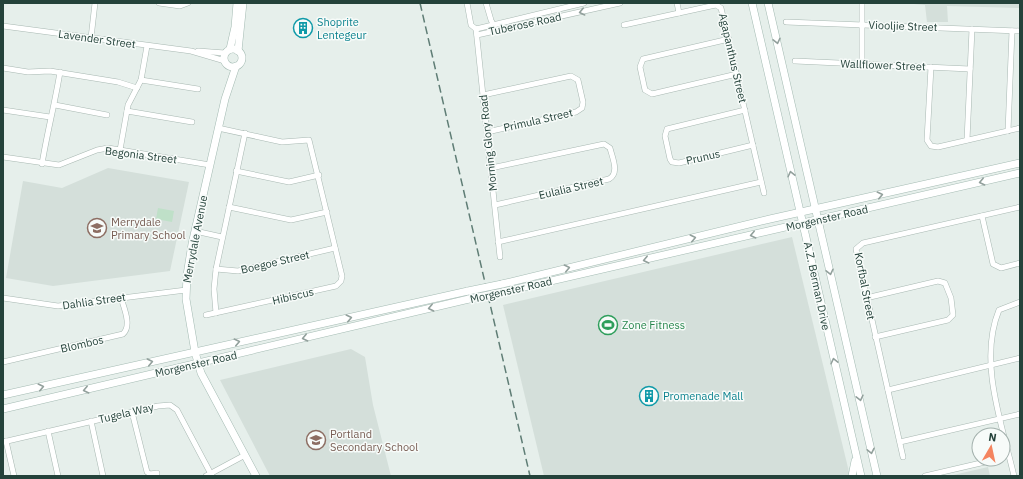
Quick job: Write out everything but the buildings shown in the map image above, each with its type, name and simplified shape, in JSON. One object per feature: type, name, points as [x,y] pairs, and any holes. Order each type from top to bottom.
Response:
[{"type":"main road","points":[[237,3],[236,27],[228,51],[226,63],[236,66],[240,63],[241,58],[238,51],[243,3]]},
{"type":"main road","name":"A.Z. Berman Drive","points":[[752,3],[861,476]]},
{"type":"main road","name":"A.Z. Berman Drive","points":[[768,3],[877,476]]},
{"type":"main road","points":[[228,51],[238,51]]},
{"type":"main road","name":"Merrydale Avenue","points":[[226,63],[228,85]]},
{"type":"main road","name":"Merrydale Avenue","points":[[236,66],[228,85],[195,231],[188,264],[186,290],[187,306],[198,364],[209,389],[256,476]]},
{"type":"main road","name":"Morgenster Road","points":[[3,395],[502,284],[800,212],[1020,163]]},
{"type":"main road","name":"Morgenster Road","points":[[3,409],[469,299],[1020,174]]},
{"type":"main road","points":[[852,476],[855,453]]},
{"type":"street","points":[[91,38],[95,3]]},
{"type":"street","points":[[159,3],[180,6],[188,3]]},
{"type":"street","points":[[467,3],[471,25],[477,32]]},
{"type":"street","points":[[486,3],[490,20],[495,28]]},
{"type":"street","name":"Tuberose Road","points":[[495,28],[584,3]]},
{"type":"street","name":"Tuberose Road","points":[[477,32],[620,3]]},
{"type":"street","points":[[678,3],[679,13]]},
{"type":"street","points":[[862,3],[862,64]]},
{"type":"street","name":"Agapanthus Street","points":[[624,25],[711,6],[719,6],[722,10],[729,39],[764,193]]},
{"type":"street","name":"Viooljie Street","points":[[786,22],[1020,31]]},
{"type":"street","name":"Lavender Street","points":[[3,26],[191,52],[228,51]]},
{"type":"street","points":[[967,140],[972,29]]},
{"type":"street","points":[[1008,131],[1012,30]]},
{"type":"street","name":"Morning Glory Road","points":[[477,32],[476,42],[500,257]]},
{"type":"street","points":[[729,39],[643,60],[640,67],[645,90],[652,94],[737,74]]},
{"type":"street","points":[[120,150],[127,111],[141,80],[147,46]]},
{"type":"street","name":"Lavender Street","points":[[191,52],[226,63]]},
{"type":"street","name":"Wallflower Street","points":[[795,61],[970,69]]},
{"type":"street","points":[[931,67],[928,144],[938,147],[1020,128]]},
{"type":"street","points":[[3,68],[28,72],[50,70],[126,84],[137,88]]},
{"type":"street","points":[[42,164],[50,117],[55,105],[60,72]]},
{"type":"street","name":"Primula Street","points":[[483,95],[571,76],[578,80],[583,102],[582,108],[576,112],[487,132]]},
{"type":"street","points":[[141,80],[198,89]]},
{"type":"street","points":[[55,105],[107,114]]},
{"type":"street","points":[[3,110],[50,117]]},
{"type":"street","name":"Prunus","points":[[745,110],[667,129],[665,136],[670,159],[672,162],[679,163],[753,145]]},
{"type":"street","points":[[127,111],[192,122]]},
{"type":"street","name":"Hibiscus","points":[[206,315],[336,286],[341,281],[342,276],[309,140],[282,142],[218,128]]},
{"type":"street","points":[[216,313],[214,289],[216,269],[245,134]]},
{"type":"street","name":"Eulalia Street","points":[[491,168],[604,144],[610,148],[615,170],[614,175],[609,179],[495,205]]},
{"type":"street","name":"Begonia Street","points":[[3,157],[42,164],[63,165],[97,150],[108,148],[210,165]]},
{"type":"street","points":[[236,171],[289,182],[318,175]]},
{"type":"street","points":[[498,242],[761,182]]},
{"type":"street","points":[[229,207],[291,220],[327,212]]},
{"type":"street","name":"Korfbal Street","points":[[903,457],[856,252],[860,244],[1020,207]]},
{"type":"street","points":[[982,216],[993,264],[1001,268],[1020,263]]},
{"type":"street","points":[[195,231],[222,237]]},
{"type":"street","name":"Boegoe Street","points":[[216,269],[238,271],[335,248]]},
{"type":"street","points":[[866,298],[938,281],[945,283],[951,298],[953,315],[948,320],[875,337]]},
{"type":"street","name":"Dahlia Street","points":[[3,298],[58,306],[186,290]]},
{"type":"street","name":"Blombos","points":[[3,362],[124,334],[128,325],[121,298]]},
{"type":"street","points":[[1002,427],[990,366],[993,338],[999,310],[1020,302]]},
{"type":"street","points":[[888,390],[1020,358]]},
{"type":"street","name":"Tugela Way","points":[[5,441],[162,405],[170,405],[174,407],[210,475]]},
{"type":"street","points":[[132,412],[147,472],[150,474],[157,473]]},
{"type":"street","points":[[900,442],[1020,414]]},
{"type":"street","points":[[91,421],[103,476]]},
{"type":"street","points":[[48,431],[58,476]]},
{"type":"street","points":[[5,441],[14,476]]},
{"type":"street","points":[[210,475],[245,455]]},
{"type":"street","points":[[1011,464],[1014,476]]},
{"type":"street","points":[[925,476],[971,465]]},
{"type":"shaded area","points":[[903,3],[1020,3],[1020,8],[947,6],[948,22],[927,22],[925,5]]},
{"type":"shaded area","name":"Merrydale Primary School","points":[[108,168],[189,182],[170,271],[53,286],[6,278],[23,181],[62,188]]},
{"type":"shaded area","points":[[792,237],[850,476],[544,476],[503,305]]},
{"type":"shaded area","name":"Portland Secondary School","points":[[351,349],[365,357],[373,405],[391,476],[270,476],[220,380]]},
{"type":"shaded area","points":[[988,467],[990,476],[949,476]]},
{"type":"green space","points":[[158,208],[174,211],[172,222],[156,219]]},
{"type":"railway","points":[[420,3],[530,476]]},
{"type":"place","name":"Shoprite Lentegeur","points":[[303,28]]},
{"type":"place","name":"Merrydale Primary School","points":[[97,228]]},
{"type":"place","name":"Zone Fitness","points":[[608,325]]},
{"type":"place","name":"Promenade Mall","points":[[649,396]]},
{"type":"place","name":"Portland Secondary School","points":[[316,440]]}]
